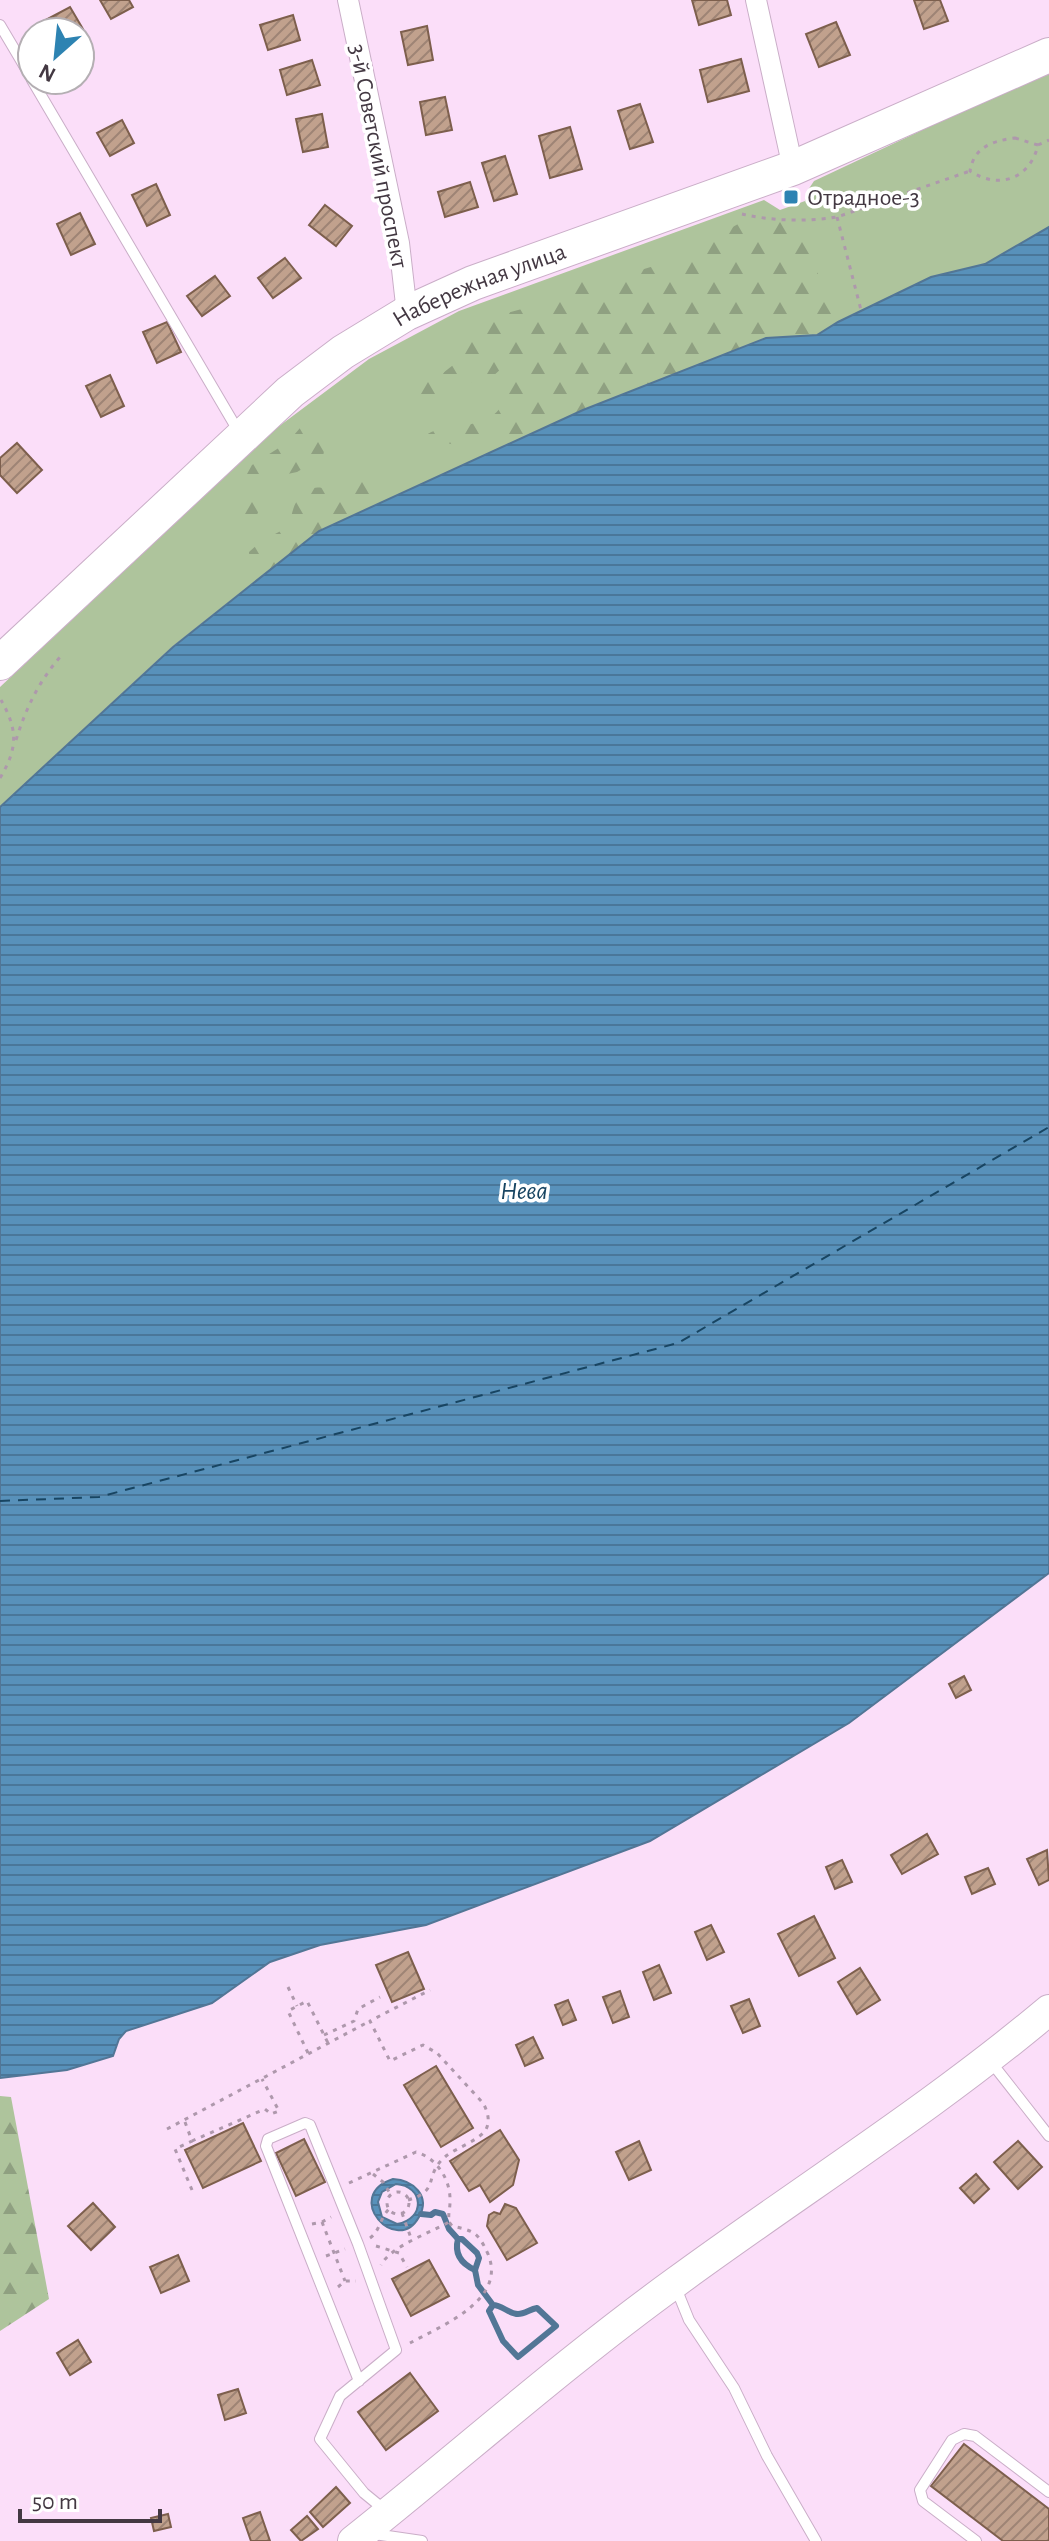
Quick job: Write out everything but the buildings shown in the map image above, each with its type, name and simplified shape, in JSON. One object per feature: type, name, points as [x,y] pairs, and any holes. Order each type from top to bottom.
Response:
[{"type":"main road","name":"Набережная улица","points":[[4,650],[290,392],[343,352],[407,313],[473,283],[793,168],[1049,55]]},
{"type":"street","name":"3-й Советский проспект","points":[[348,0],[399,243],[407,313]]},
{"type":"street","points":[[756,0],[793,168]]},
{"type":"street","points":[[359,2537],[565,2367],[674,2283],[990,2060],[1049,2010]]},
{"type":"lane","points":[[0,25],[16,52]]},
{"type":"lane","points":[[41,96],[242,437]]},
{"type":"lane","points":[[990,2060],[1049,2136]]},
{"type":"lane","points":[[359,2381],[266,2146],[268,2139],[305,2123],[310,2125],[336,2189],[396,2350],[359,2381],[340,2396],[320,2439],[364,2493],[388,2513]]},
{"type":"lane","points":[[674,2283],[689,2320],[734,2388],[767,2456],[816,2541]]},
{"type":"lane","points":[[976,2541],[923,2501],[920,2490],[952,2440],[964,2434],[975,2436],[1049,2492]]},
{"type":"lane","points":[[359,2537],[422,2541]]},
{"type":"path","points":[[970,171],[978,151],[988,144],[1015,138],[1038,145],[1049,140]]},
{"type":"path","points":[[970,171],[981,179],[1007,180],[1028,166],[1035,157],[1038,145]]},
{"type":"path","points":[[725,192],[731,207],[742,215],[820,220],[837,217],[970,171]]},
{"type":"path","points":[[837,217],[861,310]]},
{"type":"path","points":[[0,778],[9,764],[26,706],[61,656]]},
{"type":"path","points":[[1,700],[16,740]]},
{"type":"path","points":[[288,1987],[297,2006]]},
{"type":"path","points":[[167,2129],[430,1990]]},
{"type":"path","points":[[324,2035],[354,2021],[358,2009],[380,1997]]},
{"type":"path","points":[[308,2054],[288,2011],[297,2006],[307,2001],[328,2043]]},
{"type":"path","points":[[370,2021],[390,2061],[423,2045],[437,2053],[488,2111],[488,2126],[484,2133],[446,2156],[431,2174],[430,2187],[408,2200]]},
{"type":"path","points":[[192,2190],[175,2149],[265,2109],[271,2114],[279,2111],[262,2079]]},
{"type":"path","points":[[184,2120],[192,2141]]},
{"type":"path","points":[[291,2208],[311,2224],[322,2222],[333,2214],[336,2189],[416,2152],[425,2155],[446,2179],[450,2192],[448,2222]]},
{"type":"path","points":[[372,2173],[383,2182],[391,2195]]},
{"type":"path","points":[[399,2192],[408,2200],[407,2208],[396,2214],[389,2209],[387,2201],[399,2192]]},
{"type":"path","points":[[367,2239],[375,2235],[383,2215],[389,2209]]},
{"type":"path","points":[[402,2213],[412,2241]]},
{"type":"path","points":[[322,2222],[345,2281]]},
{"type":"path","points":[[443,2225],[448,2222]]},
{"type":"path","points":[[396,2350],[443,2325],[483,2298],[489,2288],[492,2263],[479,2236],[471,2229],[452,2226],[448,2222]]},
{"type":"green space","points":[[1049,74],[1049,227],[985,264],[931,277],[817,335],[766,338],[583,410],[319,531],[172,647],[0,807],[0,687],[278,427],[369,359],[459,311],[764,200],[780,210],[805,201],[814,181]]},
{"type":"green space","points":[[781,217],[791,220],[805,234],[821,286],[838,322],[817,335],[766,338],[583,410],[531,434],[460,446],[442,442],[413,451],[412,445],[431,432],[481,422],[490,417],[504,400],[507,386],[519,380],[531,365],[514,357],[492,377],[460,385],[452,395],[425,395],[411,401],[402,391],[409,377],[443,373],[457,362],[475,329],[493,317],[540,304],[560,295],[573,282],[654,266],[740,223],[752,229],[765,220]]},
{"type":"green space","points":[[311,426],[321,430],[326,439],[323,457],[297,472],[269,478],[256,517],[253,522],[243,522],[234,513],[242,483],[252,465],[288,442],[300,428]]},
{"type":"green space","points":[[366,476],[381,481],[389,499],[319,531],[271,569],[250,568],[249,552],[260,542],[290,526],[294,506],[304,492],[319,488],[338,495],[353,490]]},
{"type":"green space","points":[[0,2096],[11,2097],[49,2299],[0,2331]]},
{"type":"water","name":"Нева","points":[[1049,227],[1049,1573],[849,1723],[650,1841],[426,1925],[320,1945],[270,1962],[212,2003],[126,2031],[119,2039],[113,2056],[67,2070],[0,2078],[0,807],[173,647],[319,531],[583,410],[766,338],[817,335],[931,277],[985,264]]},
{"type":"water","points":[[393,2179],[407,2182],[418,2190],[423,2202],[422,2209],[409,2228],[398,2230],[387,2227],[378,2219],[372,2198],[378,2187]],"holes":[[[396,2184],[405,2186],[416,2196],[417,2210],[406,2221],[397,2224],[382,2217],[378,2202],[382,2192]]]},
{"type":"waterway","points":[[421,2214],[443,2214],[449,2229],[477,2253],[479,2258],[475,2270],[478,2285],[493,2305],[518,2314],[537,2308],[556,2326],[518,2357],[503,2341],[489,2311],[493,2305]]},
{"type":"waterway","points":[[458,2239],[460,2258],[475,2270]]},
{"type":"ferry route","points":[[0,1501],[99,1497],[678,1343],[1049,1127]]},
{"type":"place","name":"Отрадное-3","points":[[791,197]]}]
